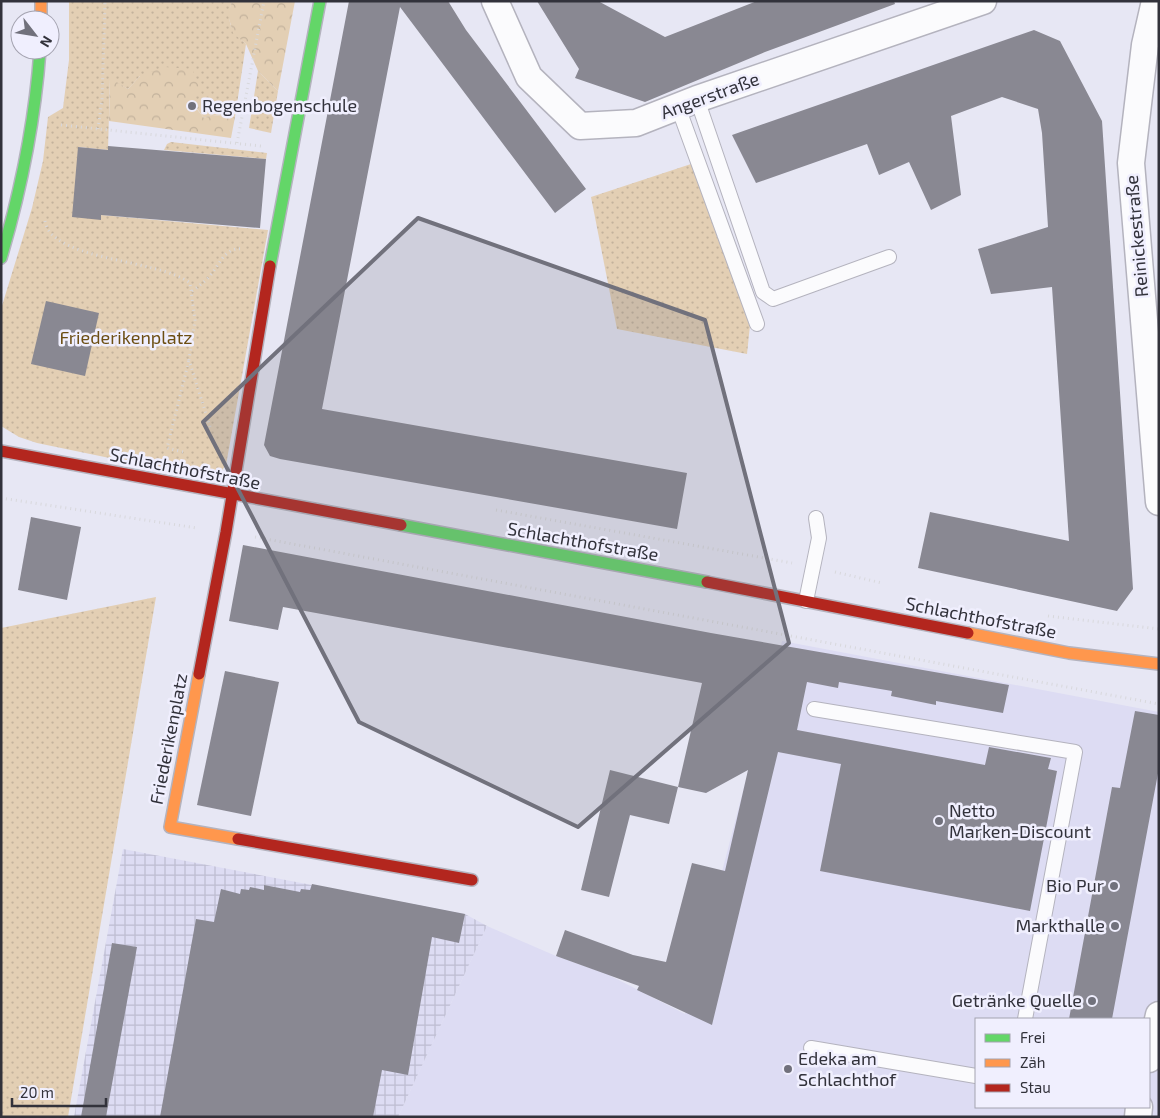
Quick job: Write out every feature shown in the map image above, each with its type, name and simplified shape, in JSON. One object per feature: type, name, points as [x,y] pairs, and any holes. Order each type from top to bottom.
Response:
[{"type":"main road","name":"Friederikenplatz","points":[[320,1],[273,256],[233,496],[170,827],[472,880]]},
{"type":"main road","points":[[1,258],[28,152],[36,101],[39,60]]},
{"type":"main road","name":"Schlachthofstraße","points":[[1,451],[233,496],[806,601],[1069,653],[1159,664]]},
{"type":"street","name":"Angerstraße","points":[[495,1],[529,78],[580,126],[636,123],[688,103],[983,1]]},
{"type":"street","name":"Reinickestraße","points":[[1155,1],[1145,45],[1131,163],[1159,502]]},
{"type":"street","points":[[1150,1055],[1158,1023]]},
{"type":"lane","points":[[688,103],[763,292],[773,299],[889,257]]},
{"type":"lane","points":[[688,103],[757,324]]},
{"type":"lane","points":[[806,601],[819,538],[816,518]]},
{"type":"lane","points":[[814,709],[1075,752],[1025,1018]]},
{"type":"lane","points":[[811,1048],[975,1076]]},
{"type":"path","points":[[98,129],[102,100],[104,1]]},
{"type":"path","points":[[237,143],[264,1]]},
{"type":"path","points":[[57,124],[268,146]]},
{"type":"path","points":[[45,217],[49,234],[59,242],[98,255],[182,276],[190,283],[195,320],[189,360],[167,448],[184,452]]},
{"type":"path","points":[[192,291],[208,278],[224,256],[231,250],[240,249],[273,256]]},
{"type":"path","points":[[189,360],[212,434]]},
{"type":"path","points":[[1,498],[226,532],[1159,704]]},
{"type":"highlighted area","points":[[418,218],[705,320],[789,643],[578,827],[359,722],[203,422]]},
{"type":"shaded area","points":[[782,641],[1159,712],[1159,1117],[398,1117],[487,926],[556,956],[607,974],[685,1014]]},
{"type":"shaded area","points":[[123,849],[465,914],[487,926],[398,1117],[74,1117]]},
{"type":"green space","name":"Friederikenplatz","points":[[69,1],[232,1],[229,15],[231,25],[236,34],[246,44],[235,117],[212,115],[204,118],[192,102],[140,76],[128,89],[110,79],[108,150],[79,147],[101,219],[101,215],[268,230],[226,465],[219,474],[211,479],[37,443],[19,437],[1,426],[1,309],[32,208],[43,161],[48,117],[63,108],[69,60]]},
{"type":"green space","points":[[232,1],[295,1],[278,91],[258,71],[246,44],[233,33],[228,15]]},
{"type":"green space","points":[[164,67],[192,69],[200,87],[192,103],[204,118],[212,115],[235,117],[231,138],[109,121],[110,78],[128,89],[140,76]]},
{"type":"green space","points":[[258,71],[278,91],[271,133],[249,128]]},
{"type":"green space","points":[[171,142],[267,153],[266,159],[164,150],[167,144]]},
{"type":"green space","points":[[691,164],[750,325],[747,354],[617,329],[591,197]]},
{"type":"green space","points":[[156,597],[68,1117],[1,1117],[1,628]]},
{"type":"building","points":[[349,1],[448,1],[466,30],[586,189],[555,213],[400,7],[322,409],[687,473],[677,529],[270,456],[264,445]]},
{"type":"building","points":[[537,1],[598,1],[665,37],[757,1],[894,1],[895,4],[765,52],[645,102],[575,78],[579,69]]},
{"type":"building","points":[[1034,30],[1060,41],[1102,121],[1133,589],[1117,611],[918,568],[930,512],[1069,541],[1052,287],[991,294],[978,249],[1048,227],[1042,133],[1038,109],[1002,97],[951,116],[961,195],[931,210],[909,162],[879,175],[867,144],[756,183],[732,135]]},
{"type":"building","points":[[108,146],[266,159],[260,228],[101,215],[101,220],[72,217],[78,147],[108,150]]},
{"type":"building","points":[[46,301],[99,313],[85,376],[31,364]]},
{"type":"building","points":[[31,517],[81,527],[67,600],[18,590]]},
{"type":"building","points":[[243,545],[711,633],[1009,685],[1003,713],[936,701],[936,705],[891,696],[892,691],[839,682],[838,688],[807,682],[797,730],[985,765],[989,747],[1051,758],[1048,769],[1057,771],[1030,911],[820,871],[841,764],[778,752],[712,1025],[637,990],[639,986],[556,956],[565,930],[633,955],[666,962],[692,863],[725,871],[748,770],[706,793],[678,787],[702,683],[283,607],[278,630],[229,621]]},
{"type":"building","points":[[225,671],[279,682],[251,816],[197,805]]},
{"type":"building","points":[[1135,711],[1159,715],[1159,768],[1112,1018],[1069,1018],[1112,787],[1120,788]]},
{"type":"building","points":[[610,770],[678,787],[669,824],[630,815],[609,897],[581,890]]},
{"type":"building","points":[[312,884],[465,914],[459,943],[432,937],[408,1075],[382,1070],[373,1117],[160,1117],[196,919],[214,922],[221,889],[240,894],[241,889],[249,890],[250,887],[264,890],[264,885],[300,892],[301,889],[310,890]]},
{"type":"building","points":[[112,943],[137,947],[106,1117],[81,1117]]},
{"type":"traffic: fast","points":[[270,266],[320,1]]},
{"type":"traffic: fast","points":[[1,258],[15,207],[26,155],[35,103],[39,60]]},
{"type":"traffic: fast","points":[[401,525],[707,582]]},
{"type":"traffic: slow","points":[[41,1],[41,10]]},
{"type":"traffic: slow","points":[[968,633],[1069,653],[1159,664]]},
{"type":"traffic: slow","points":[[199,674],[170,827],[238,839]]},
{"type":"traffic: jam","points":[[199,674],[226,532],[270,266]]},
{"type":"traffic: jam","points":[[1,451],[401,525]]},
{"type":"traffic: jam","points":[[707,582],[968,633]]},
{"type":"traffic: jam","points":[[238,839],[472,880]]},
{"type":"place","name":"Regenbogenschule","points":[[192,106]]},
{"type":"place","name":"Netto Marken-Discount","points":[[939,821]]},
{"type":"place","name":"Bio Pur","points":[[1114,886]]},
{"type":"place","name":"Markthalle","points":[[1115,926]]},
{"type":"place","name":"Getränke Quelle","points":[[1092,1001]]},
{"type":"place","name":"Edeka am Schlachthof","points":[[788,1069]]}]
